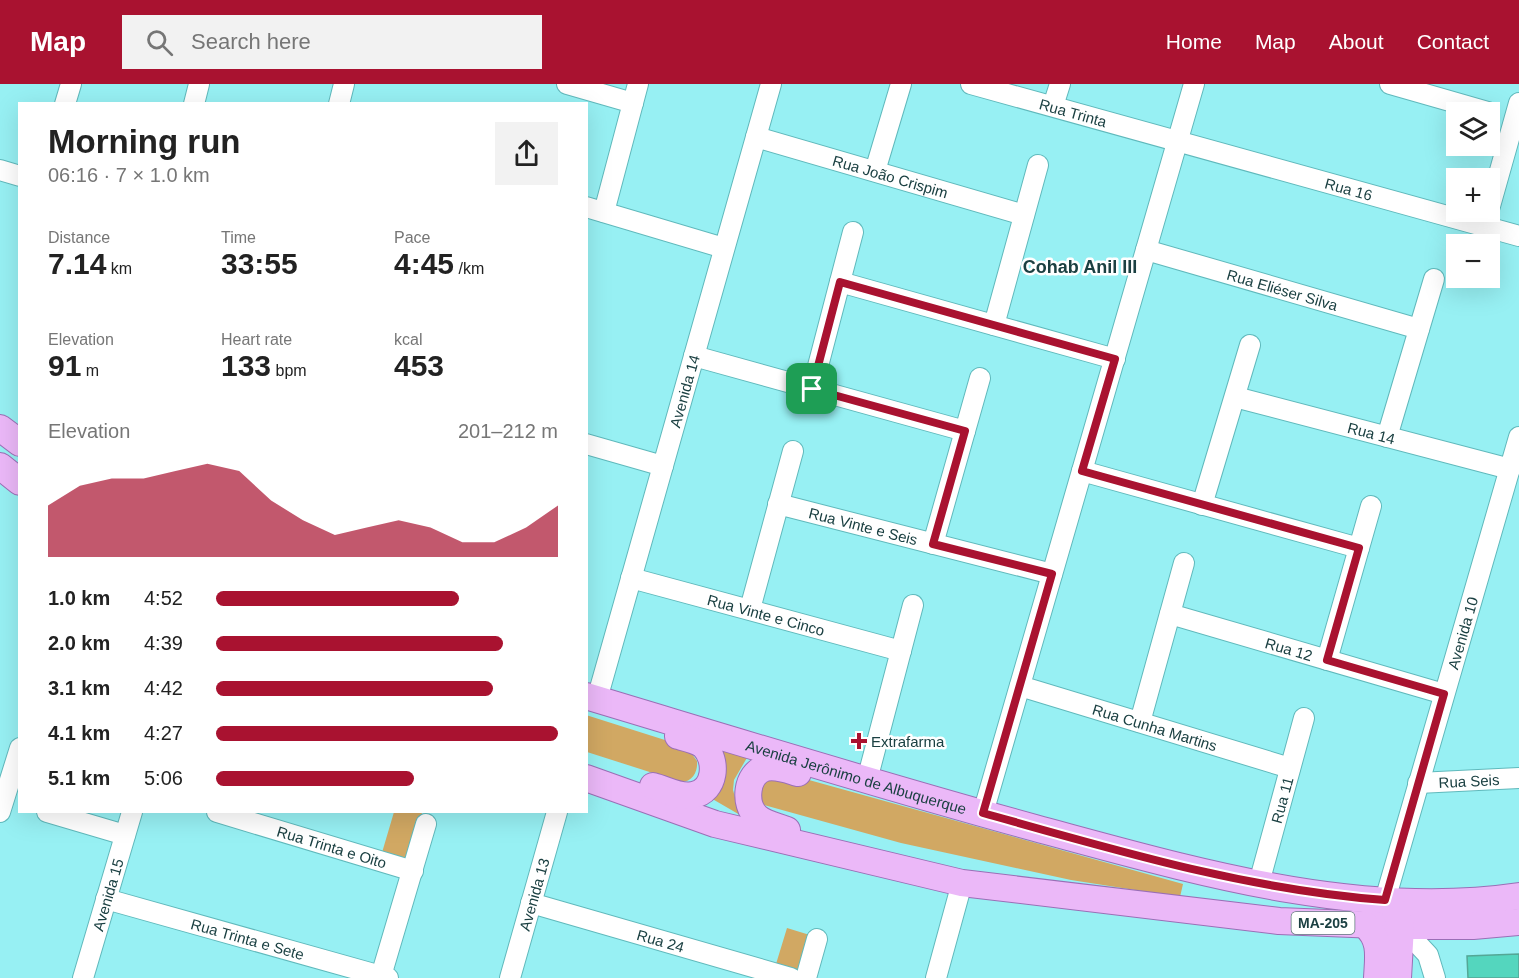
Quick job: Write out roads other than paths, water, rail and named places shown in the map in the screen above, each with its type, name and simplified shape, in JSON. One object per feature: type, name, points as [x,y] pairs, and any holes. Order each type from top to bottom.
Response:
[{"type":"main road","points":[[0,428],[18,442]]},
{"type":"main road","points":[[0,466],[18,480]]},
{"type":"main road","points":[[588,766],[688,795],[698,794],[706,788],[713,769],[710,754],[699,742],[590,701]]},
{"type":"main road","name":"Avenida Jerônimo de Albuquerque","points":[[590,701],[1112,849],[1259,884],[1330,896],[1385,900],[1444,901],[1519,896]]},
{"type":"main road","points":[[962,884],[767,823],[754,814],[750,807],[750,786],[760,771],[774,767],[891,797],[983,813]]},
{"type":"main road","points":[[588,779],[715,824],[962,884]]},
{"type":"main road","name":"MA-205","points":[[962,884],[1279,921],[1401,926]]},
{"type":"main road","points":[[1385,900],[1396,912],[1401,926],[1398,978]]},
{"type":"main road","points":[[1401,926],[1473,926],[1519,922]]},
{"type":"main road","points":[[1365,925],[1374,934],[1378,944],[1377,978]]},
{"type":"street","points":[[66,102],[71,84]]},
{"type":"street","points":[[195,102],[200,84]]},
{"type":"street","points":[[340,102],[344,84]]},
{"type":"street","points":[[567,84],[635,93],[595,210],[724,248]]},
{"type":"street","name":"Avenida 14","points":[[590,701],[631,578],[771,84]]},
{"type":"street","points":[[875,171],[901,84]]},
{"type":"street","name":"Rua Trinta","points":[[971,84],[1178,140]]},
{"type":"street","points":[[1053,106],[1060,84]]},
{"type":"street","points":[[983,813],[1194,84]]},
{"type":"street","points":[[1390,84],[1451,102]]},
{"type":"street","points":[[1500,114],[1517,115],[1500,172]]},
{"type":"street","name":"Rua João Crispim","points":[[756,137],[1024,215]]},
{"type":"street","name":"Rua 16","points":[[1178,140],[1446,209]]},
{"type":"street","points":[[994,325],[1038,165]]},
{"type":"street","points":[[0,170],[18,175]]},
{"type":"street","name":"Rua 16","points":[[1492,222],[1519,236]]},
{"type":"street","points":[[812,389],[853,232]]},
{"type":"street","name":"Rua Eliéser Silva","points":[[1146,250],[1419,329]]},
{"type":"street","points":[[1387,437],[1434,279]]},
{"type":"street","points":[[840,282],[1115,359]]},
{"type":"street","points":[[1203,505],[1250,345]]},
{"type":"street","points":[[694,357],[965,431]]},
{"type":"street","points":[[933,544],[980,378]]},
{"type":"street","name":"Rua 14","points":[[1235,396],[1509,470]]},
{"type":"street","name":"Avenida 10","points":[[1385,900],[1519,437]]},
{"type":"street","points":[[588,445],[663,466]]},
{"type":"street","points":[[750,609],[793,451]]},
{"type":"street","points":[[1082,471],[1359,548]]},
{"type":"street","name":"Rua Vinte e Seis","points":[[778,504],[1052,574]]},
{"type":"street","points":[[1327,660],[1371,506]]},
{"type":"street","points":[[1140,722],[1184,563]]},
{"type":"street","name":"Rua Vinte e Cinco","points":[[631,578],[901,651]]},
{"type":"street","points":[[867,780],[913,605]]},
{"type":"street","name":"Rua 12","points":[[1170,614],[1444,694]]},
{"type":"street","name":"Rua Cunha Martins","points":[[1020,686],[1290,768]]},
{"type":"street","name":"Rua 11","points":[[1259,884],[1304,718]]},
{"type":"street","points":[[8,805],[18,758]]},
{"type":"street","name":"Rua Seis","points":[[1418,783],[1519,778]]},
{"type":"street","points":[[50,813],[125,835]]},
{"type":"street","name":"Avenida 15","points":[[83,978],[132,813]]},
{"type":"street","name":"Rua Trinta e Oito","points":[[220,813],[413,871]]},
{"type":"street","name":"Avenida 13","points":[[510,978],[557,813]]},
{"type":"street","points":[[385,977],[426,824]]},
{"type":"street","points":[[936,978],[962,884]]},
{"type":"street","name":"Rua Trinta e Sete","points":[[106,899],[385,977]]},
{"type":"street","name":"Rua 24","points":[[531,903],[791,978]]},
{"type":"street","points":[[1401,926],[1428,955],[1435,978]]},
{"type":"street","points":[[806,978],[817,939]]},
{"type":"place","name":"Extrafarma","points":[[859,741]]},
{"type":"district","name":"Cohab Anil III","points":[[1080,267]]}]
